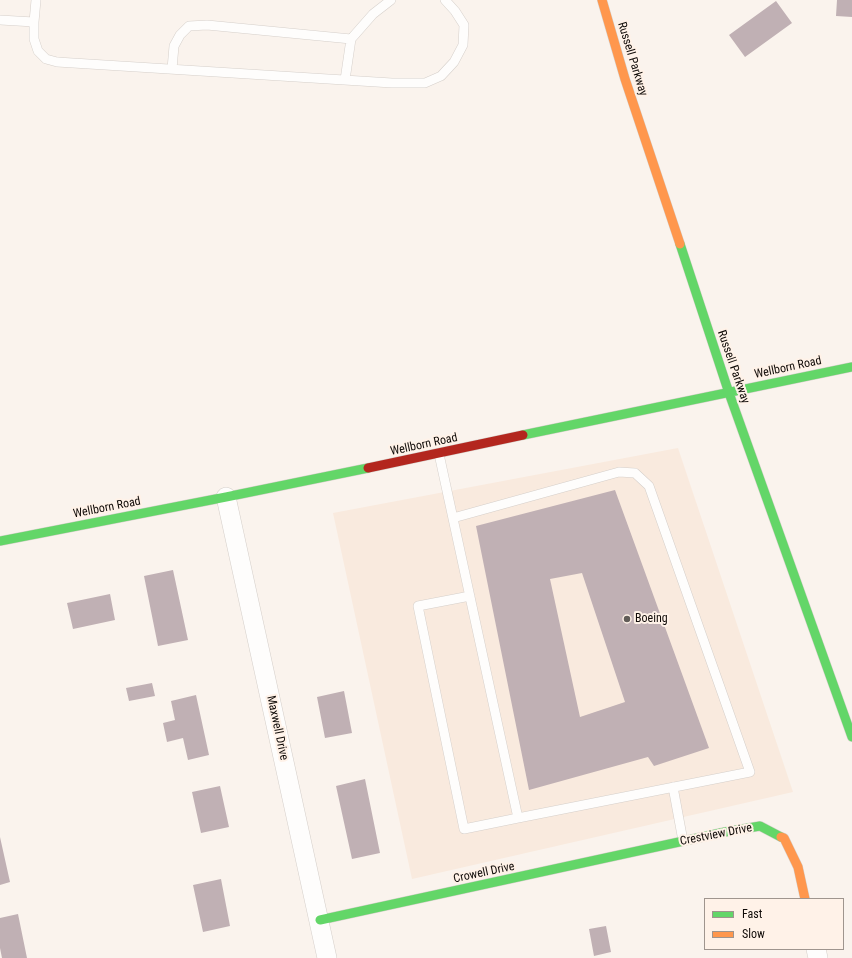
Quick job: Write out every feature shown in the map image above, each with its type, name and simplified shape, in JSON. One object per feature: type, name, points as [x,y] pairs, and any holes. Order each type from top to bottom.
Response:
[{"type":"street","name":"Russell Parkway","points":[[602,0],[628,86],[729,393],[852,737]]},
{"type":"street","name":"Wellborn Road","points":[[0,541],[226,498],[852,367]]},
{"type":"street","name":"Maxwell Drive","points":[[226,498],[320,920],[327,958]]},
{"type":"street","name":"Crestview Drive","points":[[653,848],[760,826],[784,838],[798,867],[805,898]]},
{"type":"street","name":"Crowell Drive","points":[[320,920],[653,848]]},
{"type":"lane","points":[[36,0],[34,39],[38,51],[46,59],[57,62],[392,84],[425,83],[441,76],[454,62],[463,44],[464,25],[455,10],[445,0]]},
{"type":"lane","points":[[345,80],[351,39],[373,14],[391,0]]},
{"type":"lane","points":[[0,20],[34,22]]},
{"type":"lane","points":[[172,70],[174,46],[180,35],[189,26],[207,25],[351,39]]},
{"type":"lane","points":[[440,454],[518,818]]},
{"type":"lane","points":[[454,518],[619,472],[635,473],[649,486],[750,772],[464,829],[418,606],[470,596]]},
{"type":"lane","points":[[673,787],[683,842]]},
{"type":"shaded area","points":[[678,448],[793,792],[412,879],[333,513]]},
{"type":"building","points":[[837,0],[852,0],[852,17],[836,16]]},
{"type":"building","points":[[776,1],[792,23],[745,57],[729,35]]},
{"type":"building","points":[[615,490],[709,748],[654,766],[648,757],[529,790],[476,526]],"holes":[[[582,573],[625,702],[580,717],[550,579]]]},
{"type":"building","points":[[173,570],[188,640],[158,646],[144,576]]},
{"type":"building","points":[[110,594],[115,620],[73,629],[67,603]]},
{"type":"building","points":[[152,683],[155,696],[129,701],[126,688]]},
{"type":"building","points":[[344,691],[352,733],[325,738],[317,697]]},
{"type":"building","points":[[196,695],[209,755],[188,760],[183,738],[167,742],[163,723],[175,720],[171,701]]},
{"type":"building","points":[[365,779],[380,853],[352,859],[336,786]]},
{"type":"building","points":[[220,786],[229,827],[201,833],[192,792]]},
{"type":"building","points":[[0,837],[10,882],[0,885]]},
{"type":"building","points":[[221,879],[230,926],[203,932],[193,885]]},
{"type":"building","points":[[18,914],[27,958],[2,958],[0,948],[0,918]]},
{"type":"building","points":[[606,926],[611,952],[594,956],[589,929]]},
{"type":"traffic: fast","points":[[680,244],[729,393],[852,737]]},
{"type":"traffic: fast","points":[[523,435],[852,367]]},
{"type":"traffic: fast","points":[[0,541],[368,468]]},
{"type":"traffic: fast","points":[[320,920],[725,832],[760,826],[781,837]]},
{"type":"traffic: slow","points":[[602,0],[625,79],[680,244]]},
{"type":"traffic: slow","points":[[781,837],[784,838],[798,867],[805,898]]},
{"type":"traffic: jam","points":[[368,468],[523,435]]},
{"type":"place","name":"Boeing","points":[[627,619]]}]
